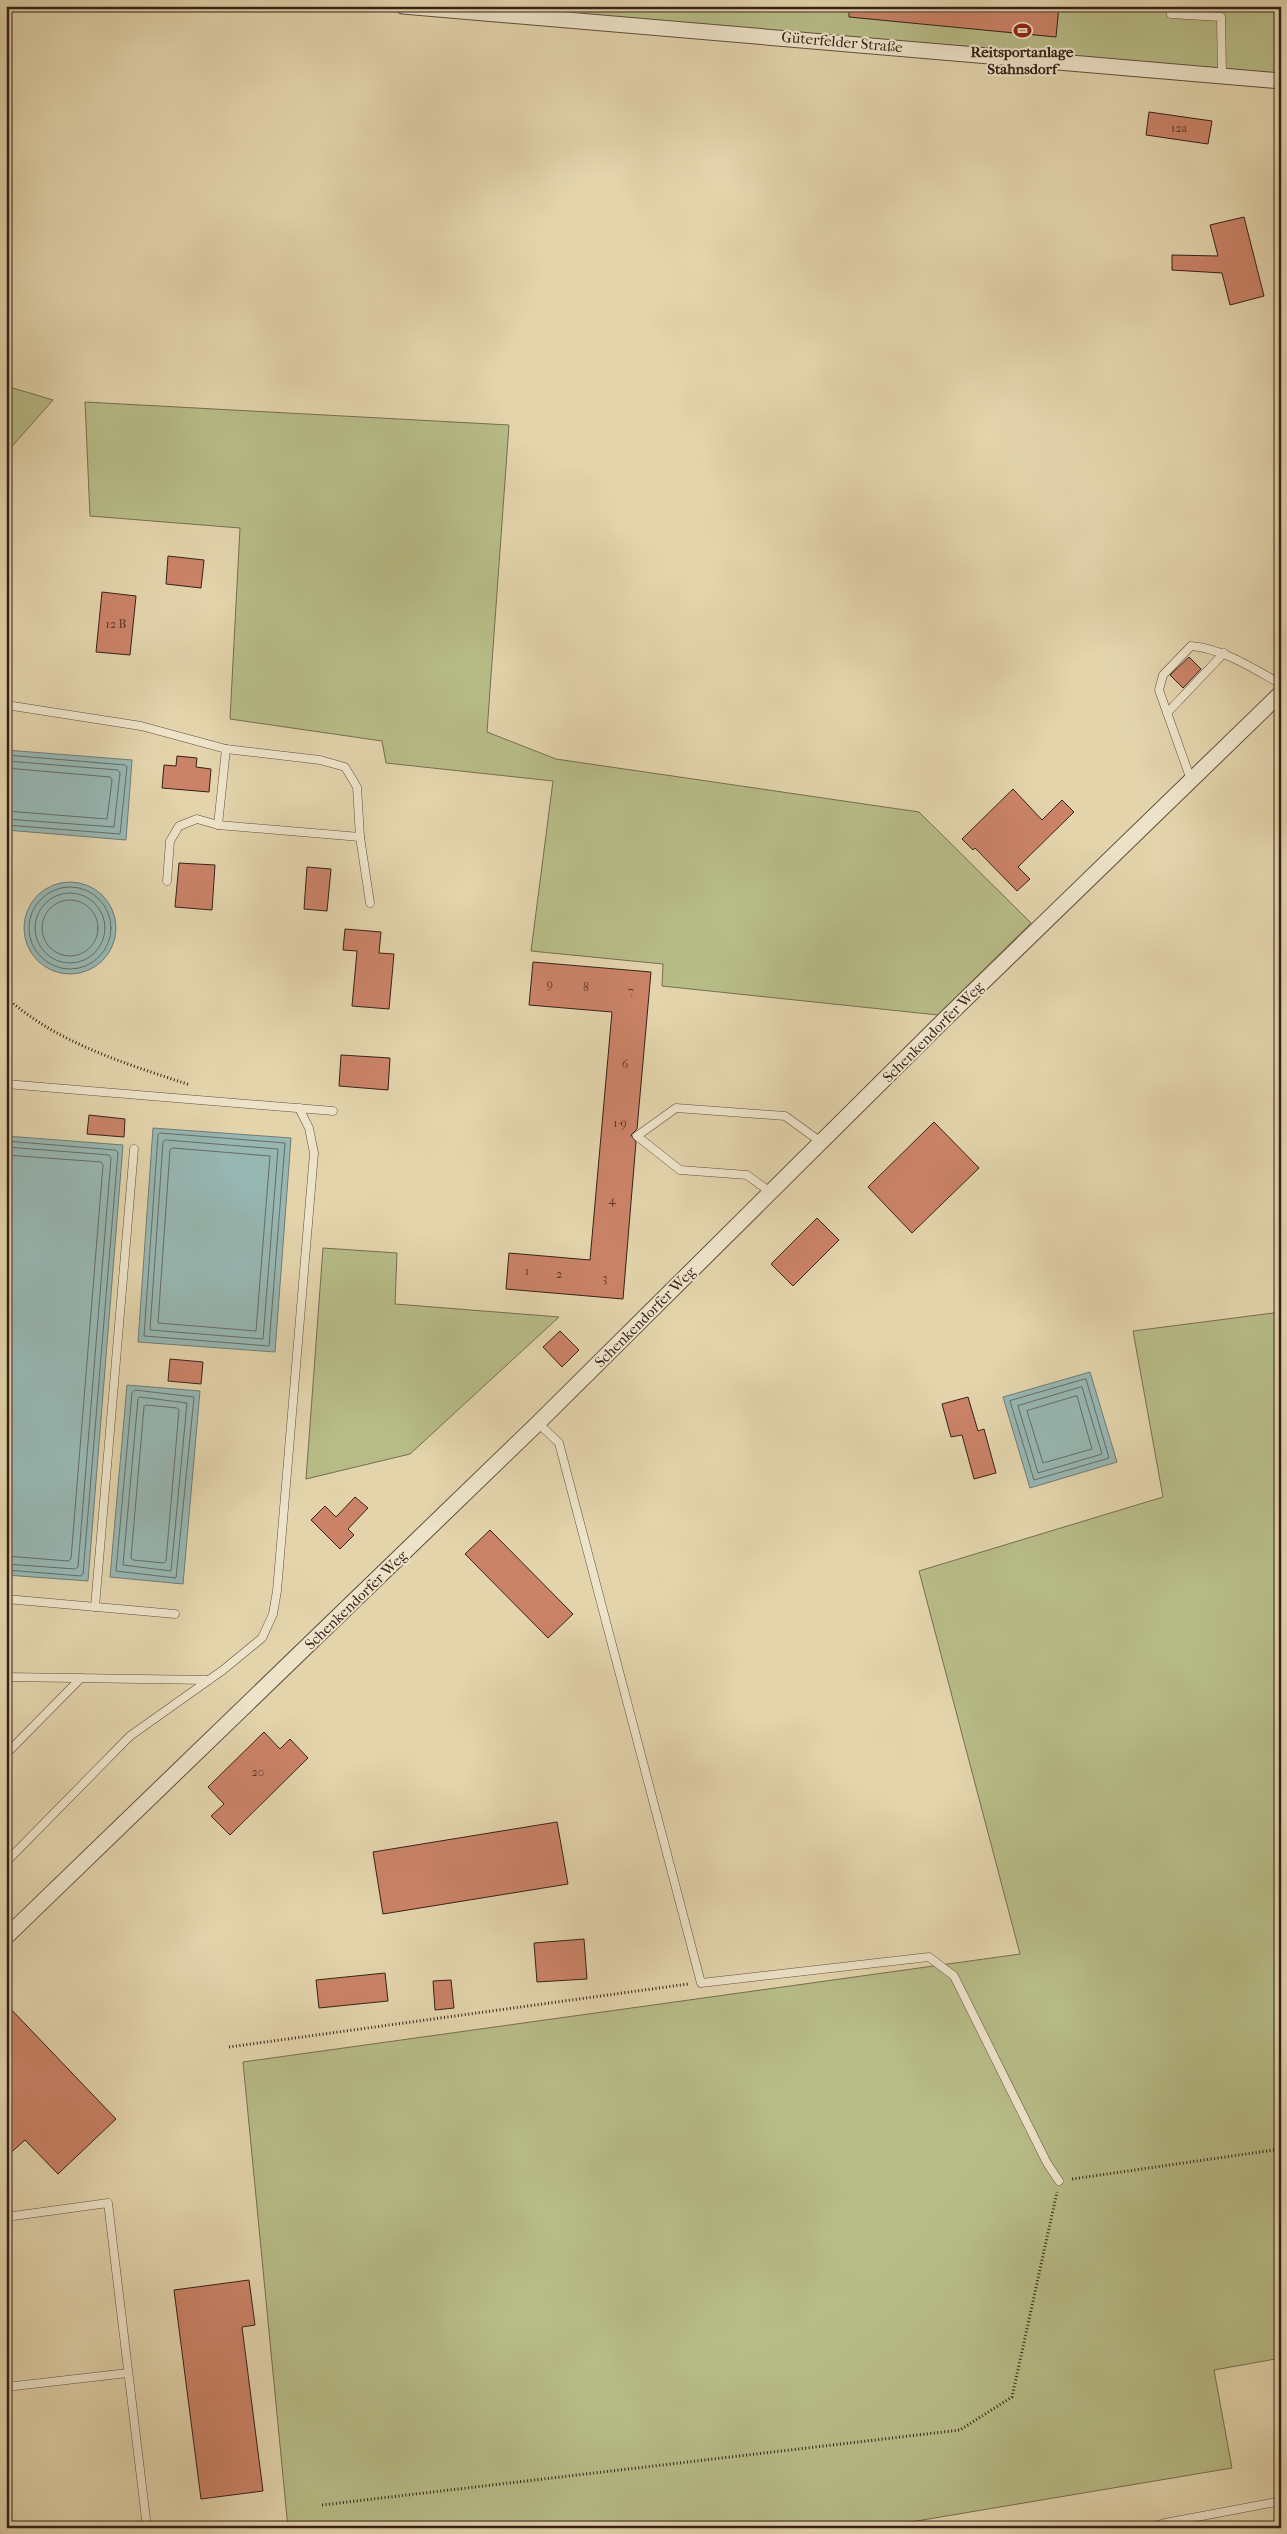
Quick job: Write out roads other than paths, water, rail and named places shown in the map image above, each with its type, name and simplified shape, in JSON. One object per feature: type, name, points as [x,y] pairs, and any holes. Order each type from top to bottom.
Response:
[{"type":"street","name":"Güterfelder Straße","points":[[403,6],[1281,81]]},
{"type":"street","name":"Schenkendorfer Weg","points":[[6,1937],[538,1423],[770,1192],[1281,693]]},
{"type":"lane","points":[[1170,6],[1171,14],[1221,17],[1222,75]]},
{"type":"lane","points":[[1191,780],[1159,690],[1163,675],[1191,646],[1209,648],[1224,653],[1281,684]]},
{"type":"lane","points":[[1166,713],[1224,653]]},
{"type":"lane","points":[[6,705],[141,726],[226,749],[320,760],[344,767],[357,787],[360,837],[370,903]]},
{"type":"lane","points":[[218,825],[226,749]]},
{"type":"lane","points":[[166,881],[170,841],[179,826],[197,819],[218,825],[360,837]]},
{"type":"lane","points":[[6,1084],[332,1111]]},
{"type":"lane","points":[[6,1862],[130,1736],[209,1680],[262,1638],[273,1614],[277,1591],[314,1153],[309,1128],[299,1108]]},
{"type":"lane","points":[[770,1192],[747,1175],[680,1170],[637,1136],[676,1108],[785,1116],[821,1142]]},
{"type":"lane","points":[[95,1607],[134,1149]]},
{"type":"lane","points":[[538,1423],[559,1444],[701,1983],[930,1957],[954,1976],[1047,2163],[1059,2181]]},
{"type":"lane","points":[[6,1599],[175,1614]]},
{"type":"lane","points":[[6,1677],[209,1680]]},
{"type":"lane","points":[[6,1754],[81,1678]]},
{"type":"lane","points":[[6,2217],[108,2203],[146,2528]]},
{"type":"lane","points":[[6,2387],[128,2373]]},
{"type":"lane","points":[[1150,2528],[1165,2523],[1281,2502]]},
{"type":"water","points":[[6,750],[132,760],[126,840],[6,830]]},
{"type":"water","points":[[61,882],[79,882],[96,889],[109,902],[116,919],[116,937],[109,954],[96,967],[79,974],[61,974],[44,967],[31,954],[24,937],[24,919],[31,902],[44,889]]},
{"type":"water","points":[[153,1128],[291,1138],[275,1352],[138,1342]]},
{"type":"water","points":[[6,1136],[123,1145],[88,1581],[6,1575]]},
{"type":"water","points":[[1090,1372],[1117,1462],[1030,1488],[1003,1397]]},
{"type":"water","points":[[127,1385],[200,1391],[183,1584],[110,1577]]},
{"type":"place","name":"Reitsportanlage Stahnsdorf","points":[[1022,31]]}]
